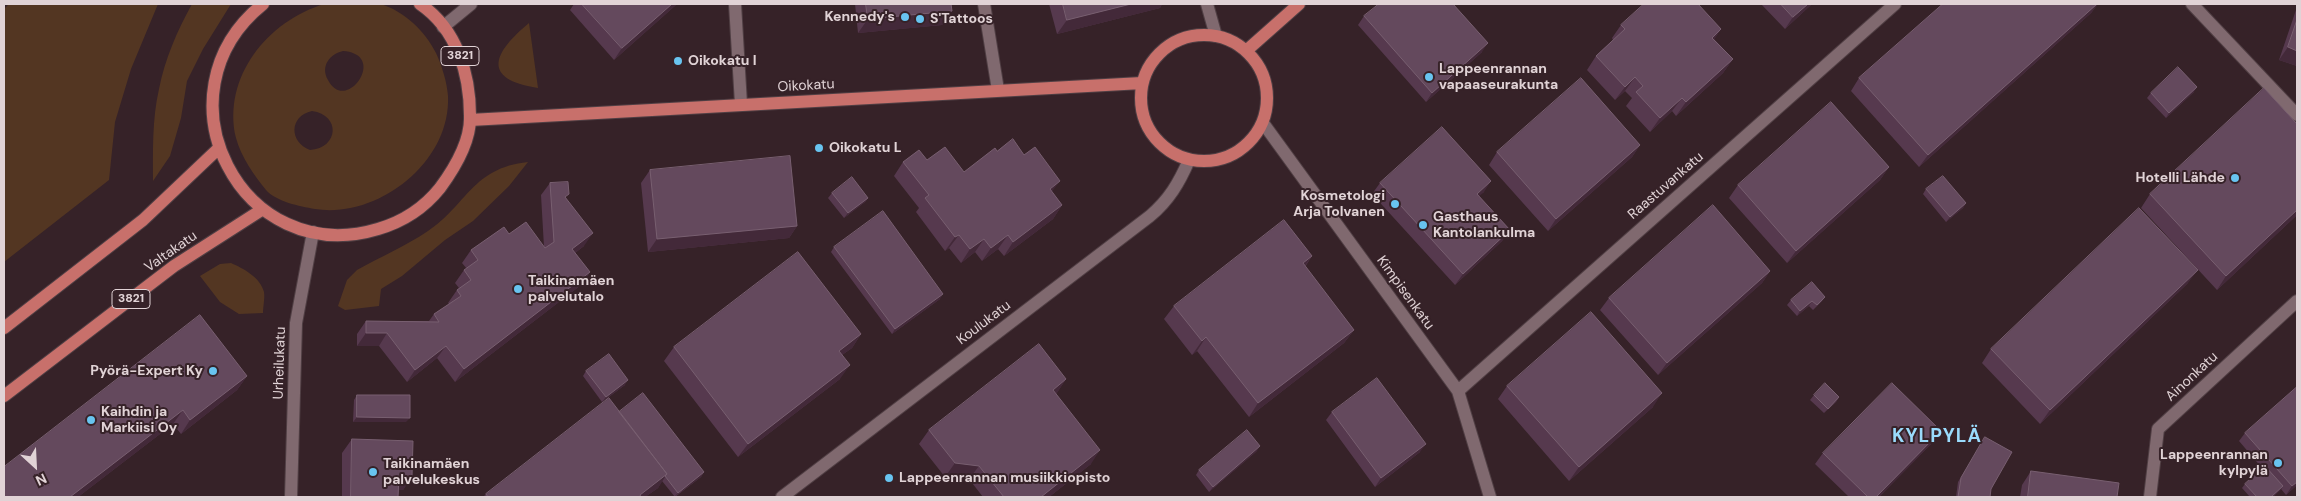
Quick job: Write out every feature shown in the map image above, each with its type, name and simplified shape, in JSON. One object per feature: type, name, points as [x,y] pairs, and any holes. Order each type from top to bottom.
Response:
[{"type":"main road","name":"3821","points":[[263,4],[249,16],[230,40],[217,68],[212,99],[213,124],[219,148],[236,182],[263,209],[284,222],[313,232],[339,235],[365,233],[390,225],[414,213],[434,196],[450,175],[462,152],[470,120],[470,97],[464,67],[456,46],[443,27],[420,4]]},
{"type":"main road","points":[[1246,51],[1299,4]]},
{"type":"main road","points":[[1202,34],[1229,40],[1246,51],[1262,71],[1267,89],[1267,106],[1263,123],[1244,148],[1231,156],[1211,162],[1189,160],[1172,154],[1157,142],[1146,126],[1141,109],[1142,83],[1148,68],[1158,55],[1171,44],[1187,37],[1202,34]]},
{"type":"main road","name":"Oikokatu","points":[[470,120],[1142,83]]},
{"type":"main road","points":[[4,328],[143,220],[219,148]]},
{"type":"main road","name":"Valtakatu","points":[[4,396],[174,266],[263,209]]},
{"type":"street","points":[[443,27],[471,4]]},
{"type":"street","points":[[735,4],[741,104]]},
{"type":"street","points":[[984,4],[998,90]]},
{"type":"street","points":[[1207,4],[1216,36]]},
{"type":"street","name":"Raastuvankatu","points":[[1458,391],[1895,4]]},
{"type":"street","points":[[2192,4],[2297,115]]},
{"type":"street","name":"Kimpisenkatu","points":[[1263,123],[1458,391],[1490,497]]},
{"type":"street","name":"Koulukatu","points":[[782,497],[1150,216],[1170,196],[1180,182],[1189,160]]},
{"type":"street","name":"Urheilukatu","points":[[291,497],[296,323],[313,232]]},
{"type":"street","name":"Ainonkatu","points":[[2150,497],[2158,429],[2297,301]]},
{"type":"shaded area","points":[[368,2],[381,4],[406,17],[420,30],[436,53],[444,74],[448,96],[446,121],[437,143],[424,164],[406,181],[385,195],[362,205],[339,210],[315,209],[276,198],[266,190],[253,172],[241,152],[236,138],[233,115],[236,94],[243,73],[254,54],[268,38],[304,12],[324,4]],"holes":[[[343,51],[356,55],[363,62],[360,80],[353,87],[344,91],[336,89],[328,80],[325,70],[330,58]],[[312,111],[328,119],[333,131],[327,144],[310,150],[298,141],[294,129],[299,118]]]},
{"type":"shaded area","points":[[9,4],[158,4],[131,69],[115,122],[109,180],[4,262],[4,9]]},
{"type":"shaded area","points":[[192,4],[231,4],[203,49],[187,81],[181,118],[170,156],[153,181],[154,124],[159,89],[172,45]]},
{"type":"shaded area","points":[[529,23],[538,88],[520,84],[507,78],[500,71],[501,54],[507,44]]},
{"type":"shaded area","points":[[528,162],[509,186],[473,221],[445,240],[402,276],[381,289],[379,306],[345,310],[338,306],[347,280],[357,270],[402,247],[428,231],[441,221],[482,180],[494,172],[509,166]]},
{"type":"shaded area","points":[[231,263],[246,271],[259,282],[264,292],[263,313],[239,314],[220,302],[200,276],[220,264]]},
{"type":"building","points":[[582,4],[672,4],[622,48]]},
{"type":"building","points":[[866,4],[951,4],[952,11],[868,19]]},
{"type":"building","points":[[1063,4],[1131,4],[1067,20]]},
{"type":"building","name":"Lappeenrannan vapaaseurakunta","points":[[1379,4],[1453,4],[1488,43],[1432,93],[1364,16]]},
{"type":"building","points":[[1644,4],[1698,4],[1721,29],[1712,38],[1733,59],[1686,102],[1682,98],[1660,118],[1636,92],[1643,86],[1635,77],[1625,87],[1596,56],[1625,29],[1621,25]]},
{"type":"building","points":[[1781,4],[1808,4],[1793,17]]},
{"type":"building","points":[[1943,4],[2097,4],[1928,155],[1859,78]]},
{"type":"building","points":[[2297,20],[2297,51],[2288,47]]},
{"type":"building","points":[[2178,67],[2197,87],[2169,113],[2151,93]]},
{"type":"building","points":[[1581,78],[1640,145],[1556,219],[1497,152]]},
{"type":"building","name":"Hotelli Lähde","points":[[2264,88],[2297,124],[2297,210],[2226,276],[2150,194]]},
{"type":"building","points":[[1831,102],[1889,167],[1796,251],[1738,185]]},
{"type":"building","points":[[1442,127],[1491,181],[1477,194],[1510,230],[1463,274],[1380,183]]},
{"type":"building","points":[[1013,139],[1024,155],[1035,147],[1060,181],[1050,189],[1062,205],[1013,242],[1008,235],[991,248],[984,239],[970,249],[959,235],[955,237],[925,198],[929,195],[903,162],[919,150],[927,160],[945,147],[964,172],[995,148],[997,151]]},
{"type":"building","points":[[790,156],[797,226],[657,239],[650,170]]},
{"type":"building","points":[[1943,176],[1966,203],[1950,217],[1926,189]]},
{"type":"building","points":[[852,177],[868,198],[848,213],[832,193]]},
{"type":"building","name":"Taikinamäen palvelutalo","points":[[568,182],[569,194],[565,197],[593,233],[572,249],[590,272],[464,369],[446,346],[415,370],[387,333],[366,333],[366,321],[439,322],[434,314],[461,296],[457,290],[471,280],[464,270],[478,260],[471,250],[504,227],[509,234],[526,222],[545,248],[554,242],[550,183]]},
{"type":"building","points":[[1713,205],[1770,271],[1667,363],[1609,298]]},
{"type":"building","points":[[2139,208],[2198,270],[2050,410],[1991,349]]},
{"type":"building","points":[[883,211],[943,294],[895,329],[834,247]]},
{"type":"building","points":[[1284,220],[1312,256],[1303,263],[1354,330],[1258,403],[1206,337],[1202,341],[1174,306]]},
{"type":"building","points":[[798,252],[861,334],[839,351],[850,365],[748,444],[674,347]]},
{"type":"building","points":[[1812,282],[1825,297],[1817,305],[1812,301],[1800,311],[1791,300]]},
{"type":"building","points":[[1591,312],[1662,393],[1579,467],[1507,386]]},
{"type":"building","points":[[200,315],[247,376],[190,420],[183,410],[70,497],[4,497],[4,467]]},
{"type":"building","points":[[1039,344],[1066,379],[1053,390],[1100,450],[1041,497],[1004,497],[979,466],[955,463],[929,430]]},
{"type":"building","points":[[609,354],[628,380],[606,397],[586,371]]},
{"type":"building","points":[[1377,378],[1426,444],[1381,478],[1332,412]]},
{"type":"building","points":[[1825,383],[1839,397],[1828,409],[1814,395]]},
{"type":"building","points":[[1892,383],[1941,431],[1876,497],[1868,497],[1823,453]]},
{"type":"building","name":"Lappeenrannan kylpylä","points":[[2297,387],[2297,482],[2292,486],[2245,433]]},
{"type":"building","points":[[643,393],[704,472],[678,493],[665,476],[667,474],[619,412]]},
{"type":"building","points":[[357,395],[410,395],[410,418],[357,417]]},
{"type":"building","points":[[609,398],[667,474],[640,495],[641,497],[488,497],[486,494]]},
{"type":"building","points":[[1247,430],[1260,446],[1213,487],[1199,470]]},
{"type":"building","points":[[1985,437],[2012,452],[1991,489],[1990,497],[1958,497],[1961,478]]},
{"type":"building","name":"Taikinamäen palvelukeskus","points":[[352,439],[413,441],[412,476],[399,476],[398,497],[351,497]]},
{"type":"building","points":[[2265,466],[2283,486],[2271,497],[2257,497],[2245,484]]},
{"type":"building","points":[[2031,471],[2119,483],[2117,497],[2028,497]]},
{"type":"place","name":"Kennedy's","points":[[905,17]]},
{"type":"place","name":"S'Tattoos","points":[[920,19]]},
{"type":"place","name":"Oikokatu I","points":[[678,61]]},
{"type":"place","name":"Lappeenrannan vapaaseurakunta","points":[[1429,77]]},
{"type":"place","name":"Oikokatu L","points":[[819,148]]},
{"type":"place","name":"Hotelli Lähde","points":[[2235,178]]},
{"type":"place","name":"Kosmetologi Arja Tolvanen","points":[[1395,204]]},
{"type":"place","name":"Gasthaus Kantolankulma","points":[[1423,225]]},
{"type":"place","name":"Taikinamäen palvelutalo","points":[[518,289]]},
{"type":"place","name":"Pyörä-Expert Ky","points":[[213,371]]},
{"type":"place","name":"Kaihdin ja Markiisi Oy","points":[[91,420]]},
{"type":"place","name":"Lappeenrannan kylpylä","points":[[2278,463]]},
{"type":"place","name":"Taikinamäen palvelukeskus","points":[[373,472]]},
{"type":"place","name":"Lappeenrannan musiikkiopisto","points":[[889,478]]},
{"type":"district","name":"KYLPYLÄ","points":[[1937,437]]}]
